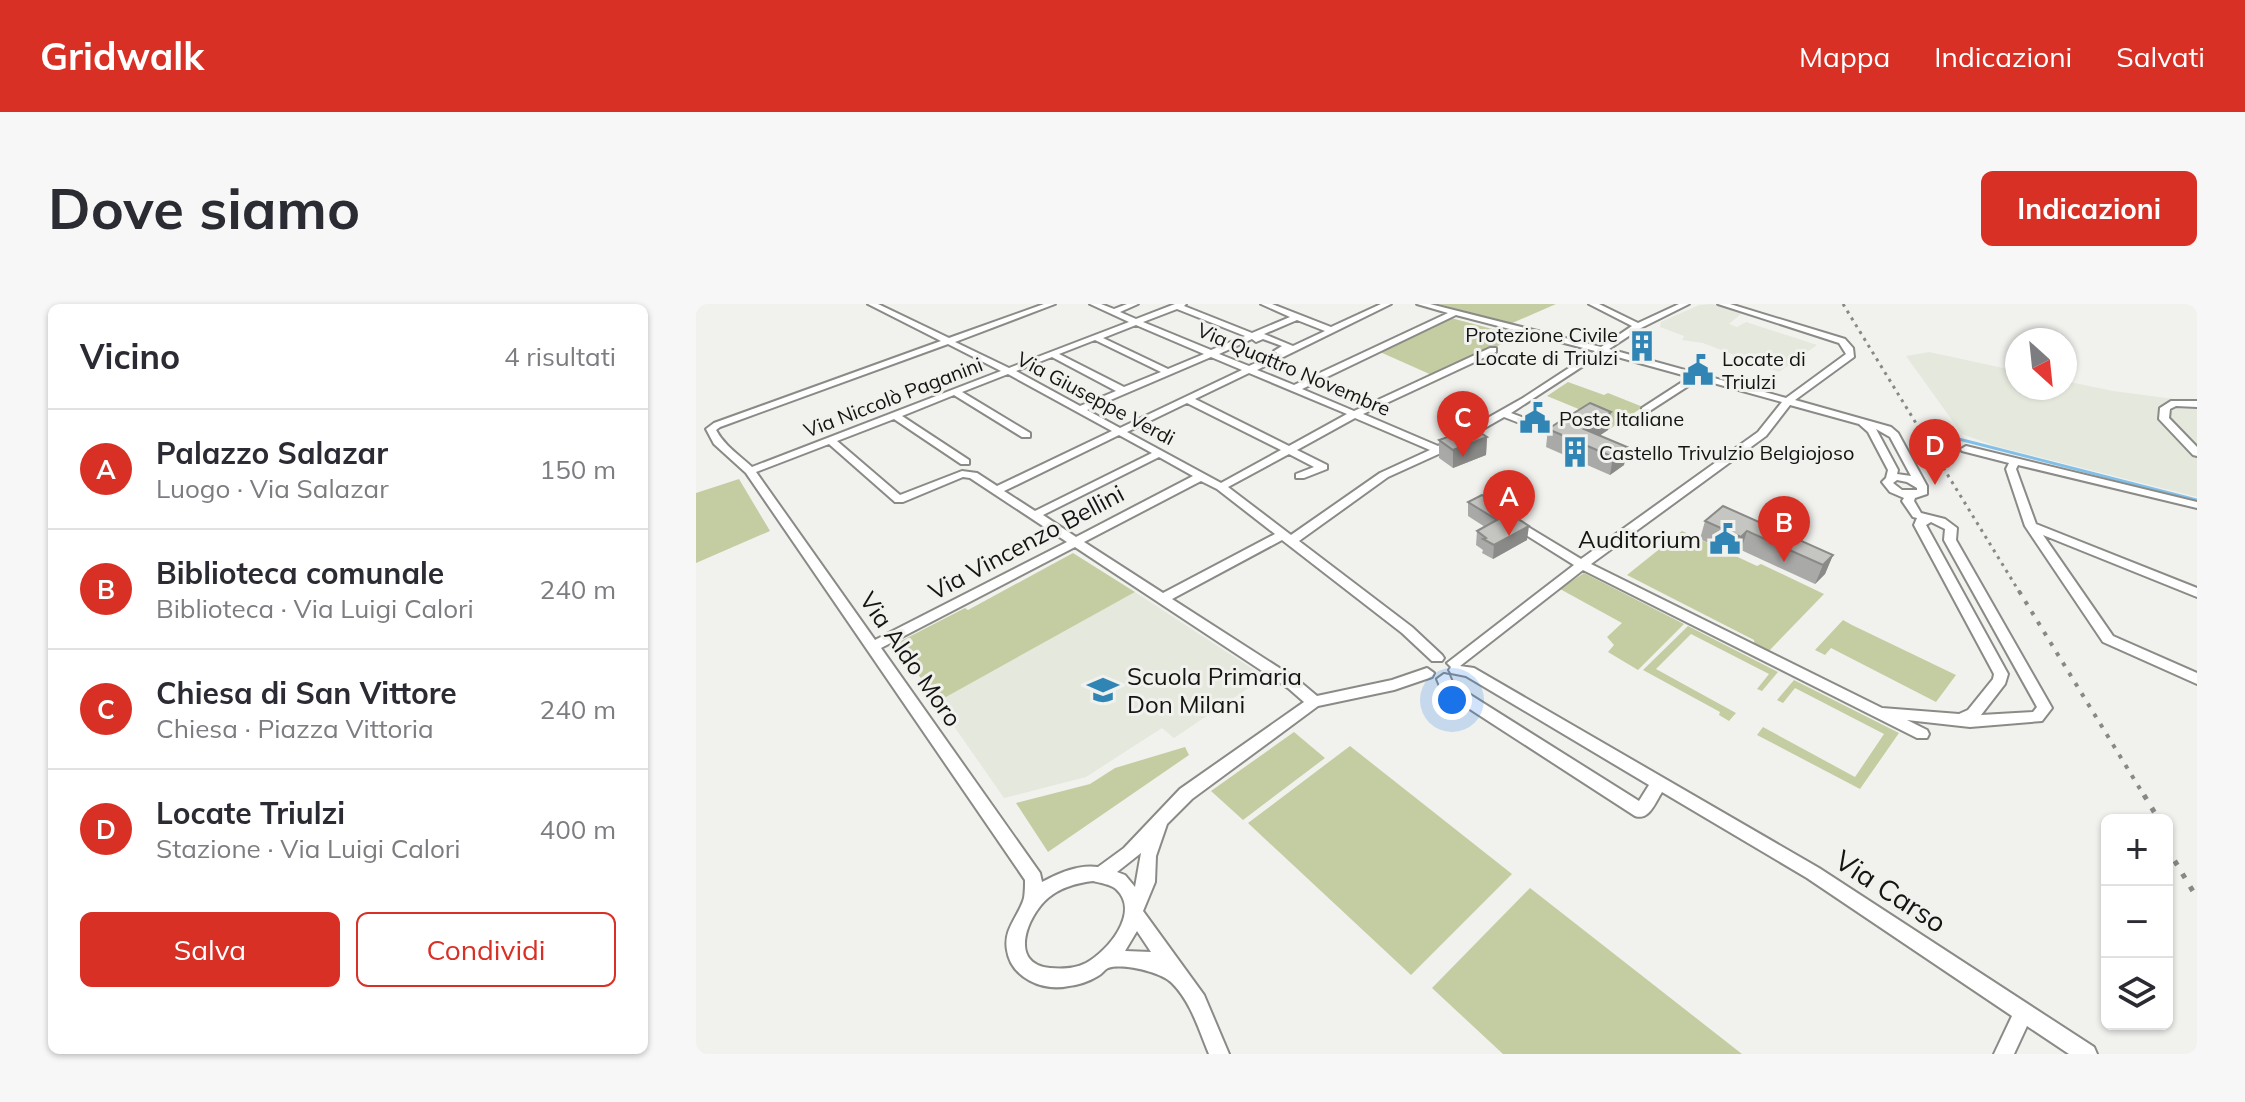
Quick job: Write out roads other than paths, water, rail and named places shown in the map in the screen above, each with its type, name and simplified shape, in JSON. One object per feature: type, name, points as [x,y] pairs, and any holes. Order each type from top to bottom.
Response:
[{"type":"street","name":"Via Giuseppe Verdi","points":[[872,304],[1009,371],[1221,487],[1407,630],[1437,658]]},
{"type":"street","points":[[729,426],[752,413],[1051,304]]},
{"type":"street","name":"Via Quattro Novembre","points":[[1094,304],[1219,353],[1250,370],[1439,450]]},
{"type":"street","points":[[1114,312],[1134,304]]},
{"type":"street","points":[[1265,304],[1333,331]]},
{"type":"street","points":[[997,490],[1387,304]]},
{"type":"street","points":[[1421,304],[1697,376],[1788,401],[1859,421],[1887,429],[1894,435],[1923,492],[1911,496],[1890,488],[1887,482],[1893,470],[1872,430],[1859,421]]},
{"type":"street","points":[[1593,304],[1638,326]]},
{"type":"street","points":[[1163,599],[1288,537],[1384,475],[1439,450],[1603,351],[1638,326],[1685,304]]},
{"type":"street","points":[[1427,673],[1434,678],[1452,671],[1583,564],[1762,434],[1788,401],[1851,355],[1842,341],[1722,304]]},
{"type":"street","points":[[1179,305],[1289,346],[1249,364],[1219,353]]},
{"type":"street","name":"Via Niccolò Paganini","points":[[749,470],[1179,305]]},
{"type":"street","points":[[1294,389],[1455,313]]},
{"type":"street","points":[[1081,409],[1219,353],[1297,317]]},
{"type":"street","points":[[1095,337],[1168,372]]},
{"type":"street","points":[[1221,487],[1357,414],[1493,350]]},
{"type":"street","points":[[1052,354],[1124,391]]},
{"type":"street","points":[[1645,410],[1697,376]]},
{"type":"street","points":[[955,392],[1026,435]]},
{"type":"street","points":[[1189,400],[1323,467],[1300,476]]},
{"type":"street","points":[[2197,404],[2170,404],[2165,408],[2164,419],[2197,453]]},
{"type":"street","points":[[1503,413],[1560,435]]},
{"type":"street","points":[[895,415],[1074,543],[1293,684],[1314,702]]},
{"type":"street","name":"Via Aldo Moro","points":[[749,470],[718,442],[712,432],[729,426],[730,439],[749,470],[1034,878]]},
{"type":"street","points":[[830,440],[899,500],[966,468]]},
{"type":"street","points":[[1966,449],[2197,505]]},
{"type":"street","points":[[1035,515],[1160,453]]},
{"type":"street","points":[[2015,461],[2011,469],[2031,526],[2108,639],[2197,679]]},
{"type":"street","name":"Via Vincenzo Bellini","points":[[873,647],[1200,477]]},
{"type":"street","points":[[1891,478],[1910,479],[1922,486]]},
{"type":"street","points":[[1876,711],[1959,719],[2017,719],[2037,717],[2045,708],[1950,540],[1951,528],[1944,522],[1914,512],[1908,501],[1911,496]]},
{"type":"street","points":[[1503,517],[1583,564],[1922,734]]},
{"type":"street","points":[[1929,519],[1921,521],[1920,525],[2001,674],[1973,714],[1959,719]]},
{"type":"street","points":[[2031,526],[2197,593]]},
{"type":"street","points":[[1427,673],[1427,666],[1437,658],[1452,671]]},
{"type":"street","points":[[1452,671],[1447,687],[1641,811],[1660,782]]},
{"type":"street","name":"Via Carso","points":[[1452,671],[1469,672],[1813,873],[2087,1054]]},
{"type":"street","points":[[1032,903],[1034,878],[1064,880],[1101,874],[1117,865],[1186,794],[1314,702],[1394,685],[1427,673]]},
{"type":"street","points":[[1987,696],[1996,709],[2017,719]]},
{"type":"street","points":[[1064,880],[1032,903],[1020,919],[1015,942],[1017,956],[1030,971],[1051,978],[1067,978],[1093,969],[1108,959],[1127,936],[1146,882],[1154,834],[1167,814]]},
{"type":"street","points":[[1101,874],[1115,878],[1126,887],[1134,912],[1182,978],[1208,1024],[1211,1049]]},
{"type":"street","points":[[1108,959],[1149,960],[1182,978]]},
{"type":"street","points":[[2004,1054],[2024,1011]]},
{"type":"waterway","points":[[1943,435],[2197,500]]},
{"type":"railway","points":[[1843,304],[2020,593]]},
{"type":"railway","points":[[2019,591],[2145,797]]},
{"type":"railway","points":[[2144,795],[2155,814]]},
{"type":"railway","points":[[2173,858],[2197,898]]},
{"type":"place","name":"Protezione Civile Locate di Triulzi","points":[[1642,346]]},
{"type":"place","name":"Locate di Triulzi","points":[[1698,370]]},
{"type":"place","name":"Poste Italiane","points":[[1535,418]]},
{"type":"place","name":"Castello Trivulzio Belgiojoso","points":[[1575,452]]},
{"type":"place","name":"Chiesa di San Vittore","points":[[1463,457]]},
{"type":"place","name":"Locate Triulzi","points":[[1935,485]]},
{"type":"place","name":"Palazzo Salazar","points":[[1509,536]]},
{"type":"place","name":"Auditorium","points":[[1725,539]]},
{"type":"place","name":"Biblioteca comunale","points":[[1784,562]]},
{"type":"place","name":"Scuola Primaria Don Milani","points":[[1103,690]]}]
